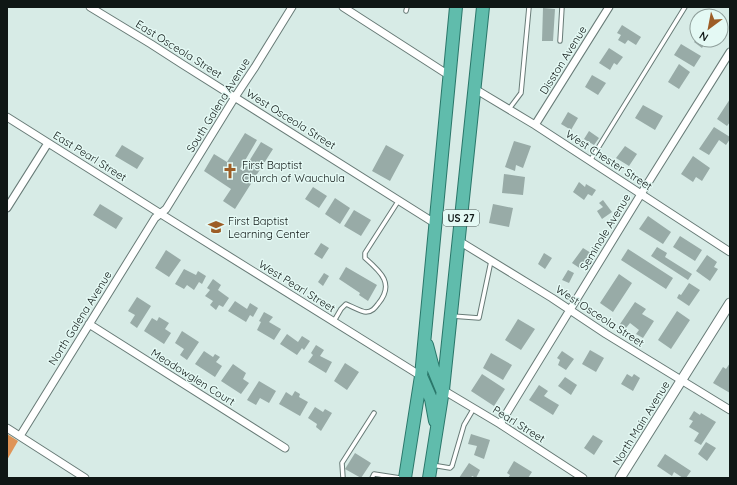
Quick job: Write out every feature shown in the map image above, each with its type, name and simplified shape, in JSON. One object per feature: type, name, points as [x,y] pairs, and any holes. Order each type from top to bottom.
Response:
[{"type":"highway","name":"US 27","points":[[405,478],[421,376],[456,7]]},
{"type":"highway","name":"US 27","points":[[428,478],[443,390],[483,7]]},
{"type":"highway","points":[[425,336],[433,368],[443,390]]},
{"type":"highway","points":[[421,376],[431,399],[437,430]]},
{"type":"street","name":"East Osceola Street","points":[[90,7],[236,97]]},
{"type":"street","name":"South Galena Avenue","points":[[161,214],[166,209],[256,67],[292,7]]},
{"type":"street","points":[[344,7],[450,76]]},
{"type":"street","name":"Disston Avenue","points":[[536,125],[609,7]]},
{"type":"street","name":"Seminole Avenue","points":[[500,424],[730,52]]},
{"type":"street","name":"West Chester Street","points":[[475,89],[536,125],[730,252]]},
{"type":"street","name":"West Osceola Street","points":[[236,97],[436,224]]},
{"type":"street","name":"East Pearl Street","points":[[7,117],[161,214]]},
{"type":"street","points":[[7,208],[48,143]]},
{"type":"street","name":"West Pearl Street","points":[[161,214],[421,376]]},
{"type":"street","name":"North Galena Avenue","points":[[20,436],[156,218],[161,214]]},
{"type":"street","name":"West Osceola Street","points":[[459,241],[730,410]]},
{"type":"street","name":"North Main Avenue","points":[[620,478],[730,303]]},
{"type":"street","name":"Meadowglen Court","points":[[89,324],[285,448]]},
{"type":"street","name":"Pearl Street","points":[[443,390],[500,424],[583,478]]},
{"type":"street","points":[[7,428],[85,478]]},
{"type":"lane","points":[[509,109],[521,93],[529,7]]},
{"type":"lane","points":[[560,41],[562,7]]},
{"type":"lane","points":[[590,161],[685,7]]},
{"type":"lane","points":[[334,322],[341,309],[346,304],[365,313],[373,311],[381,301],[386,289],[384,278],[365,258],[365,253],[399,200]]},
{"type":"lane","points":[[451,315],[479,318],[492,261]]},
{"type":"lane","points":[[431,465],[450,468],[452,466],[464,425],[474,408]]},
{"type":"lane","points":[[343,478],[342,463],[374,413]]},
{"type":"lane","points":[[372,478],[374,474],[400,478]]},
{"type":"shaded area","points":[[7,434],[18,441],[7,460]]},
{"type":"building","points":[[543,8],[555,9],[553,41],[542,41]]},
{"type":"building","points":[[622,25],[641,37],[636,45],[628,40],[625,44],[618,40],[621,35],[617,33]]},
{"type":"building","points":[[681,44],[701,56],[694,67],[674,55]]},
{"type":"building","points":[[609,48],[623,57],[617,65],[614,63],[610,70],[599,63]]},
{"type":"building","points":[[679,64],[690,72],[679,89],[668,82]]},
{"type":"building","points":[[592,75],[606,83],[598,95],[585,87]]},
{"type":"building","points":[[730,99],[730,122],[727,126],[717,119]]},
{"type":"building","points":[[643,105],[663,116],[655,130],[635,118]]},
{"type":"building","points":[[568,112],[578,118],[571,130],[561,124]]},
{"type":"building","points":[[714,127],[730,137],[730,139],[726,145],[719,140],[709,155],[699,149]]},
{"type":"building","points":[[589,131],[599,138],[594,145],[584,139]]},
{"type":"building","points":[[245,133],[257,140],[240,169],[243,171],[261,142],[273,149],[235,209],[223,201],[231,189],[204,171],[214,154],[227,162]]},
{"type":"building","points":[[514,141],[531,146],[523,168],[516,165],[515,171],[505,167]]},
{"type":"building","points":[[122,145],[144,158],[137,169],[115,156]]},
{"type":"building","points":[[386,145],[404,155],[390,181],[372,171]]},
{"type":"building","points":[[625,146],[637,154],[629,166],[616,158]]},
{"type":"building","points":[[693,156],[710,168],[702,181],[696,177],[693,182],[681,174]]},
{"type":"building","points":[[504,174],[525,177],[523,195],[502,193]]},
{"type":"building","points":[[579,182],[585,187],[586,184],[596,190],[592,196],[588,194],[584,200],[573,192]]},
{"type":"building","points":[[313,187],[327,196],[319,208],[305,199]]},
{"type":"building","points":[[335,198],[350,208],[340,224],[325,214]]},
{"type":"building","points":[[603,200],[612,212],[602,219],[597,211],[603,207],[599,203]]},
{"type":"building","points":[[100,204],[123,218],[116,229],[93,215]]},
{"type":"building","points":[[493,204],[513,208],[509,227],[489,223]]},
{"type":"building","points":[[354,210],[371,220],[361,236],[344,226]]},
{"type":"building","points":[[648,216],[671,232],[663,244],[639,229]]},
{"type":"building","points":[[680,236],[702,250],[695,261],[673,247]]},
{"type":"building","points":[[321,243],[329,248],[322,259],[314,254]]},
{"type":"building","points":[[657,247],[667,253],[665,257],[692,274],[688,280],[651,256]]},
{"type":"building","points":[[583,248],[591,253],[581,269],[572,263]]},
{"type":"building","points":[[628,249],[673,278],[666,289],[621,260]]},
{"type":"building","points":[[166,250],[181,260],[169,277],[155,268]]},
{"type":"building","points":[[544,253],[552,258],[545,269],[538,264]]},
{"type":"building","points":[[707,255],[717,262],[714,267],[718,269],[710,281],[696,271]]},
{"type":"building","points":[[346,267],[377,285],[368,301],[359,295],[360,293],[339,279]]},
{"type":"building","points":[[184,269],[196,275],[198,271],[206,276],[202,284],[199,282],[194,290],[187,285],[184,289],[175,284]]},
{"type":"building","points":[[568,270],[574,273],[569,283],[562,280]]},
{"type":"building","points":[[324,273],[329,276],[323,286],[318,282]]},
{"type":"building","points":[[619,274],[632,283],[613,312],[600,303]]},
{"type":"building","points":[[213,279],[221,285],[218,290],[229,298],[223,307],[219,305],[216,310],[210,305],[213,301],[205,296],[210,290],[207,288]]},
{"type":"building","points":[[689,283],[700,290],[689,306],[677,298],[679,294],[681,295]]},
{"type":"building","points":[[137,297],[151,306],[137,328],[130,323],[135,315],[128,311]]},
{"type":"building","points":[[235,301],[247,309],[250,303],[258,308],[253,317],[250,315],[246,322],[228,311]]},
{"type":"building","points":[[635,302],[646,309],[642,314],[654,321],[643,338],[636,334],[639,330],[630,323],[626,328],[620,324]]},
{"type":"building","points":[[677,311],[690,320],[671,349],[658,340]]},
{"type":"building","points":[[264,312],[273,317],[269,322],[281,329],[274,340],[257,330],[261,322],[259,321]]},
{"type":"building","points":[[159,317],[169,323],[165,329],[171,333],[164,344],[144,331],[152,318],[157,321]]},
{"type":"building","points":[[518,319],[535,329],[521,350],[505,340]]},
{"type":"building","points":[[182,331],[199,342],[187,360],[180,355],[184,349],[175,343]]},
{"type":"building","points":[[287,334],[298,342],[302,336],[310,341],[304,350],[302,348],[297,355],[280,344]]},
{"type":"building","points":[[316,345],[324,350],[320,356],[332,362],[326,373],[308,362],[313,355],[311,353]]},
{"type":"building","points":[[590,350],[604,358],[596,372],[582,364]]},
{"type":"building","points":[[204,351],[213,357],[215,354],[220,357],[216,362],[222,366],[215,377],[195,364]]},
{"type":"building","points":[[562,351],[574,359],[566,370],[558,365],[560,360],[557,358]]},
{"type":"building","points":[[491,353],[512,365],[503,380],[483,368]]},
{"type":"building","points":[[345,363],[359,372],[347,390],[334,381]]},
{"type":"building","points":[[730,363],[730,393],[713,383],[723,367],[726,369]]},
{"type":"building","points":[[233,364],[246,373],[243,379],[249,383],[241,394],[221,381]]},
{"type":"building","points":[[482,374],[505,389],[494,406],[471,391]]},
{"type":"building","points":[[627,374],[632,377],[634,374],[640,378],[633,391],[621,384]]},
{"type":"building","points":[[565,377],[577,385],[571,395],[558,386]]},
{"type":"building","points":[[259,381],[276,391],[269,403],[260,398],[256,405],[247,400]]},
{"type":"building","points":[[539,385],[548,391],[544,396],[559,405],[553,415],[529,400]]},
{"type":"building","points":[[295,391],[300,394],[299,397],[308,402],[300,416],[279,404],[286,392],[292,396]]},
{"type":"building","points":[[315,407],[323,412],[325,409],[332,413],[321,431],[316,427],[317,424],[308,418]]},
{"type":"building","points":[[694,411],[700,415],[701,413],[716,422],[701,445],[694,441],[699,433],[689,427],[693,421],[689,419]]},
{"type":"building","points":[[471,434],[490,440],[484,459],[474,455],[477,446],[468,444]]},
{"type":"building","points":[[593,435],[603,441],[594,455],[584,448]]},
{"type":"building","points":[[706,442],[716,448],[707,461],[698,454]]},
{"type":"building","points":[[355,453],[371,463],[361,478],[345,469]]},
{"type":"building","points":[[665,454],[691,471],[686,478],[683,478],[674,472],[672,476],[657,466]]},
{"type":"building","points":[[514,461],[532,472],[528,478],[508,478],[510,475],[507,473]]},
{"type":"building","points":[[469,463],[480,470],[476,478],[472,476],[471,478],[459,478]]},
{"type":"place","name":"First Baptist Church of Wauchula","points":[[230,171]]},
{"type":"place","name":"First Baptist Learning Center","points":[[216,227]]}]
